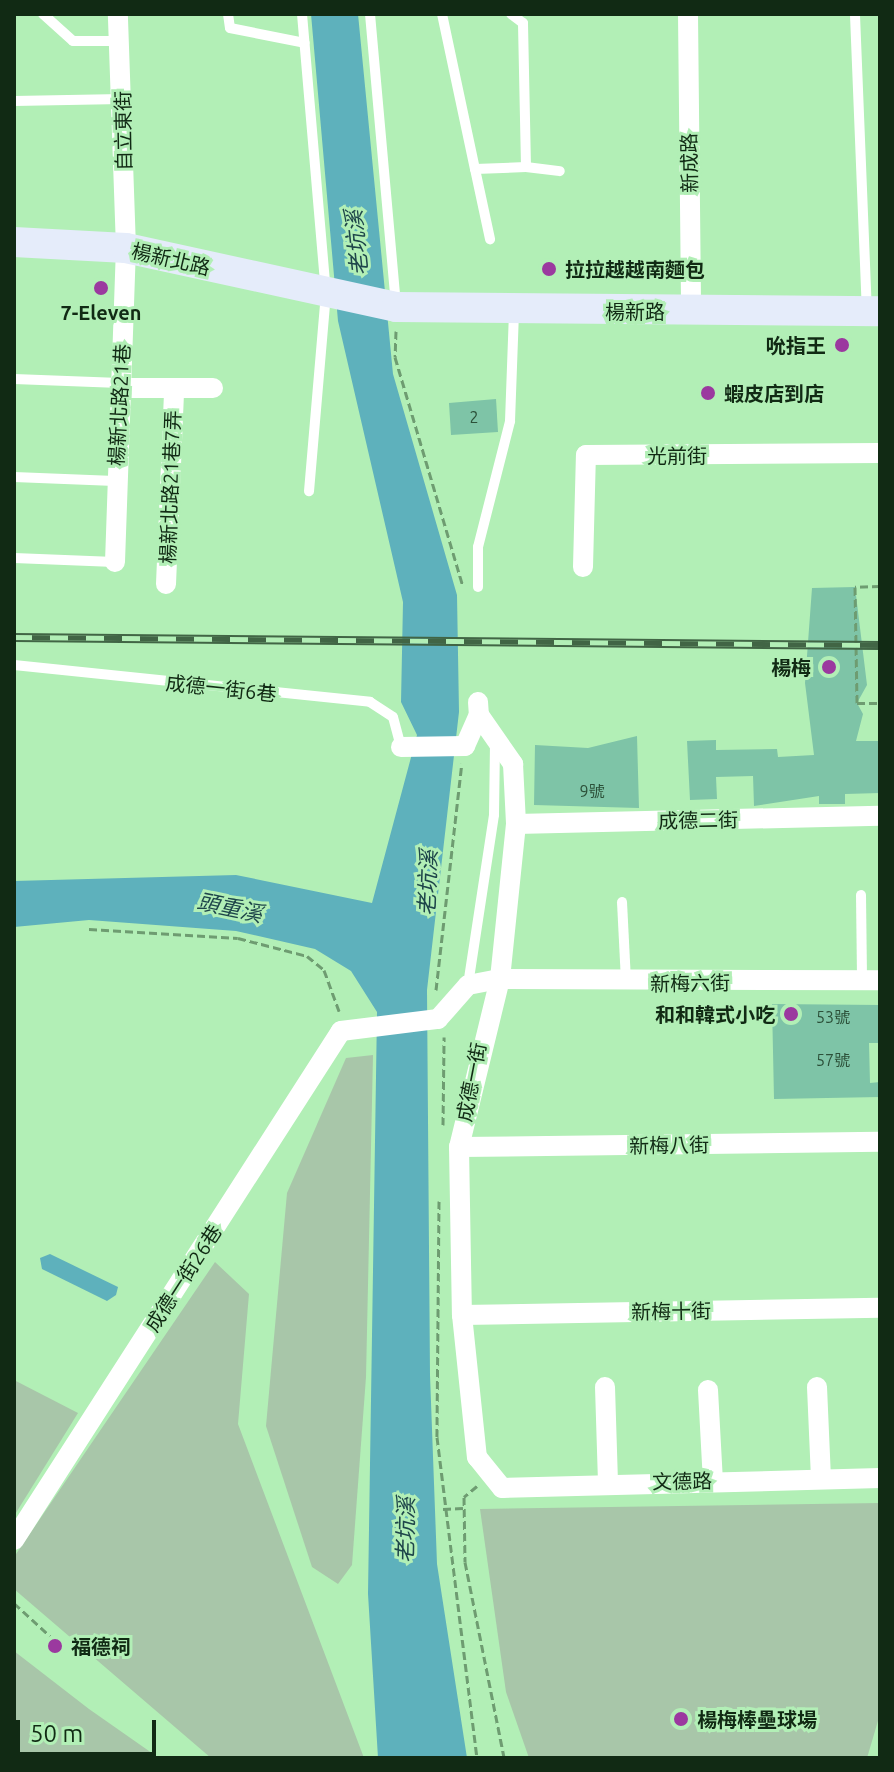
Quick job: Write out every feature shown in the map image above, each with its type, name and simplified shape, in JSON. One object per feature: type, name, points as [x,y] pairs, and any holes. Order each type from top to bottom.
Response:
[{"type":"street","name":"自立東街","points":[[118,14],[122,41],[126,248]]},
{"type":"street","name":"新成路","points":[[688,14],[691,311]]},
{"type":"street","name":"楊新北路","points":[[14,242],[126,248],[393,306]]},
{"type":"street","name":"楊新北路21巷","points":[[115,562],[115,481],[126,248]]},
{"type":"street","name":"楊新路","points":[[393,306],[514,311],[874,311]]},
{"type":"street","name":"楊新北路21巷7弄","points":[[120,386],[174,390],[213,388]]},
{"type":"street","name":"楊新北路21巷7弄","points":[[166,584],[174,390]]},
{"type":"street","name":"光前街","points":[[583,567],[586,455],[880,453]]},
{"type":"street","name":"成德一街","points":[[401,747],[460,746],[478,708],[513,764],[516,824],[500,979],[459,1147],[462,1315],[477,1457],[489,1475]]},
{"type":"street","name":"成德二街","points":[[516,824],[880,816]]},
{"type":"street","points":[[351,1030],[438,1019],[468,985],[500,979]]},
{"type":"street","name":"新梅六街","points":[[500,979],[626,983],[871,980]]},
{"type":"street","name":"成德一街26巷","points":[[14,1540],[351,1030]]},
{"type":"street","name":"新梅八街","points":[[459,1147],[880,1142]]},
{"type":"street","name":"新梅十街","points":[[462,1315],[880,1308]]},
{"type":"street","points":[[605,1387],[608,1483]]},
{"type":"street","points":[[817,1387],[821,1479]]},
{"type":"street","points":[[708,1390],[713,1481]]},
{"type":"street","name":"文德路","points":[[489,1475],[502,1488],[880,1478]]},
{"type":"lane","points":[[43,14],[73,41],[122,41]]},
{"type":"lane","points":[[228,14],[230,28],[305,43]]},
{"type":"lane","points":[[302,14],[326,293],[309,491]]},
{"type":"lane","points":[[370,14],[393,306]]},
{"type":"lane","points":[[442,14],[490,239]]},
{"type":"lane","points":[[511,14],[523,23],[526,167]]},
{"type":"lane","points":[[855,15],[874,311]]},
{"type":"lane","points":[[14,101],[122,99]]},
{"type":"lane","points":[[475,169],[526,167],[560,171]]},
{"type":"lane","points":[[474,586],[478,547],[510,421],[514,311]]},
{"type":"lane","points":[[14,379],[120,386]]},
{"type":"lane","points":[[14,477],[115,481]]},
{"type":"lane","points":[[14,558],[115,562]]},
{"type":"lane","name":"成德一街6巷","points":[[14,665],[370,702],[393,717],[401,747]]},
{"type":"lane","points":[[468,985],[494,815],[495,731]]},
{"type":"lane","points":[[861,895],[871,980]]},
{"type":"lane","points":[[622,902],[626,983]]},
{"type":"path","points":[[393,306],[395,357],[459,586],[474,586]]},
{"type":"path","points":[[880,586],[855,587],[857,703],[880,703]]},
{"type":"path","points":[[89,929],[238,938],[307,956],[338,997],[351,1030]]},
{"type":"path","points":[[489,1475],[464,1497],[465,1562],[504,1758]]},
{"type":"path","points":[[443,1509],[464,1508]]},
{"type":"path","points":[[14,1603],[50,1636]]},
{"type":"green space","points":[[373,1055],[366,1377],[352,1565],[338,1584],[312,1567],[266,1426],[287,1193],[346,1058]]},
{"type":"green space","points":[[215,1262],[249,1294],[238,1424],[364,1758],[211,1758],[14,1589],[14,1557]]},
{"type":"green space","points":[[14,1380],[78,1413],[14,1516]]},
{"type":"green space","points":[[880,1503],[880,1714],[867,1758],[529,1758],[506,1692],[480,1509]]},
{"type":"green space","points":[[14,1651],[89,1709],[159,1758],[14,1758]]},
{"type":"water","points":[[311,14],[358,14],[393,374],[457,595],[459,712],[427,990],[430,1375],[437,1564],[467,1758],[378,1758],[368,1594],[377,1012],[351,971],[315,949],[236,931],[89,920],[14,927],[14,881],[236,875],[372,903],[417,735],[401,702],[403,602],[338,321]]},
{"type":"water","points":[[50,1254],[118,1287],[116,1295],[107,1301],[42,1269],[40,1258]]},
{"type":"building","points":[[496,399],[498,432],[451,435],[449,403]]},
{"type":"building","points":[[855,587],[867,685],[857,703],[863,714],[856,741],[880,741],[880,793],[845,794],[845,804],[819,804],[819,796],[754,806],[753,776],[716,777],[717,799],[690,800],[687,741],[716,740],[716,750],[777,749],[778,757],[814,755],[805,683],[812,588]]},
{"type":"building","points":[[637,736],[639,808],[534,805],[535,745],[588,748]]},
{"type":"building","points":[[772,1004],[880,1005],[880,1043],[869,1043],[870,1083],[880,1082],[880,1097],[774,1099]]},
{"type":"railway","points":[[14,637],[880,645]]},
{"type":"place","name":"拉拉越越南麵包","points":[[549,269]]},
{"type":"place","name":"7-Eleven","points":[[101,288]]},
{"type":"place","name":"吮指王","points":[[842,345]]},
{"type":"place","name":"蝦皮店到店","points":[[708,393]]},
{"type":"place","name":"楊梅","points":[[829,667]]},
{"type":"place","name":"和和韓式小吃","points":[[791,1014]]},
{"type":"place","name":"福德祠","points":[[55,1646]]},
{"type":"place","name":"楊梅棒壘球場","points":[[681,1719]]},
{"type":"water label","name":"老坑溪","points":[[356,243]]},
{"type":"water label","name":"老坑溪","points":[[427,883]]},
{"type":"water label","name":"頭重溪","points":[[230,907]]},
{"type":"water label","name":"老坑溪","points":[[405,1530]]}]
